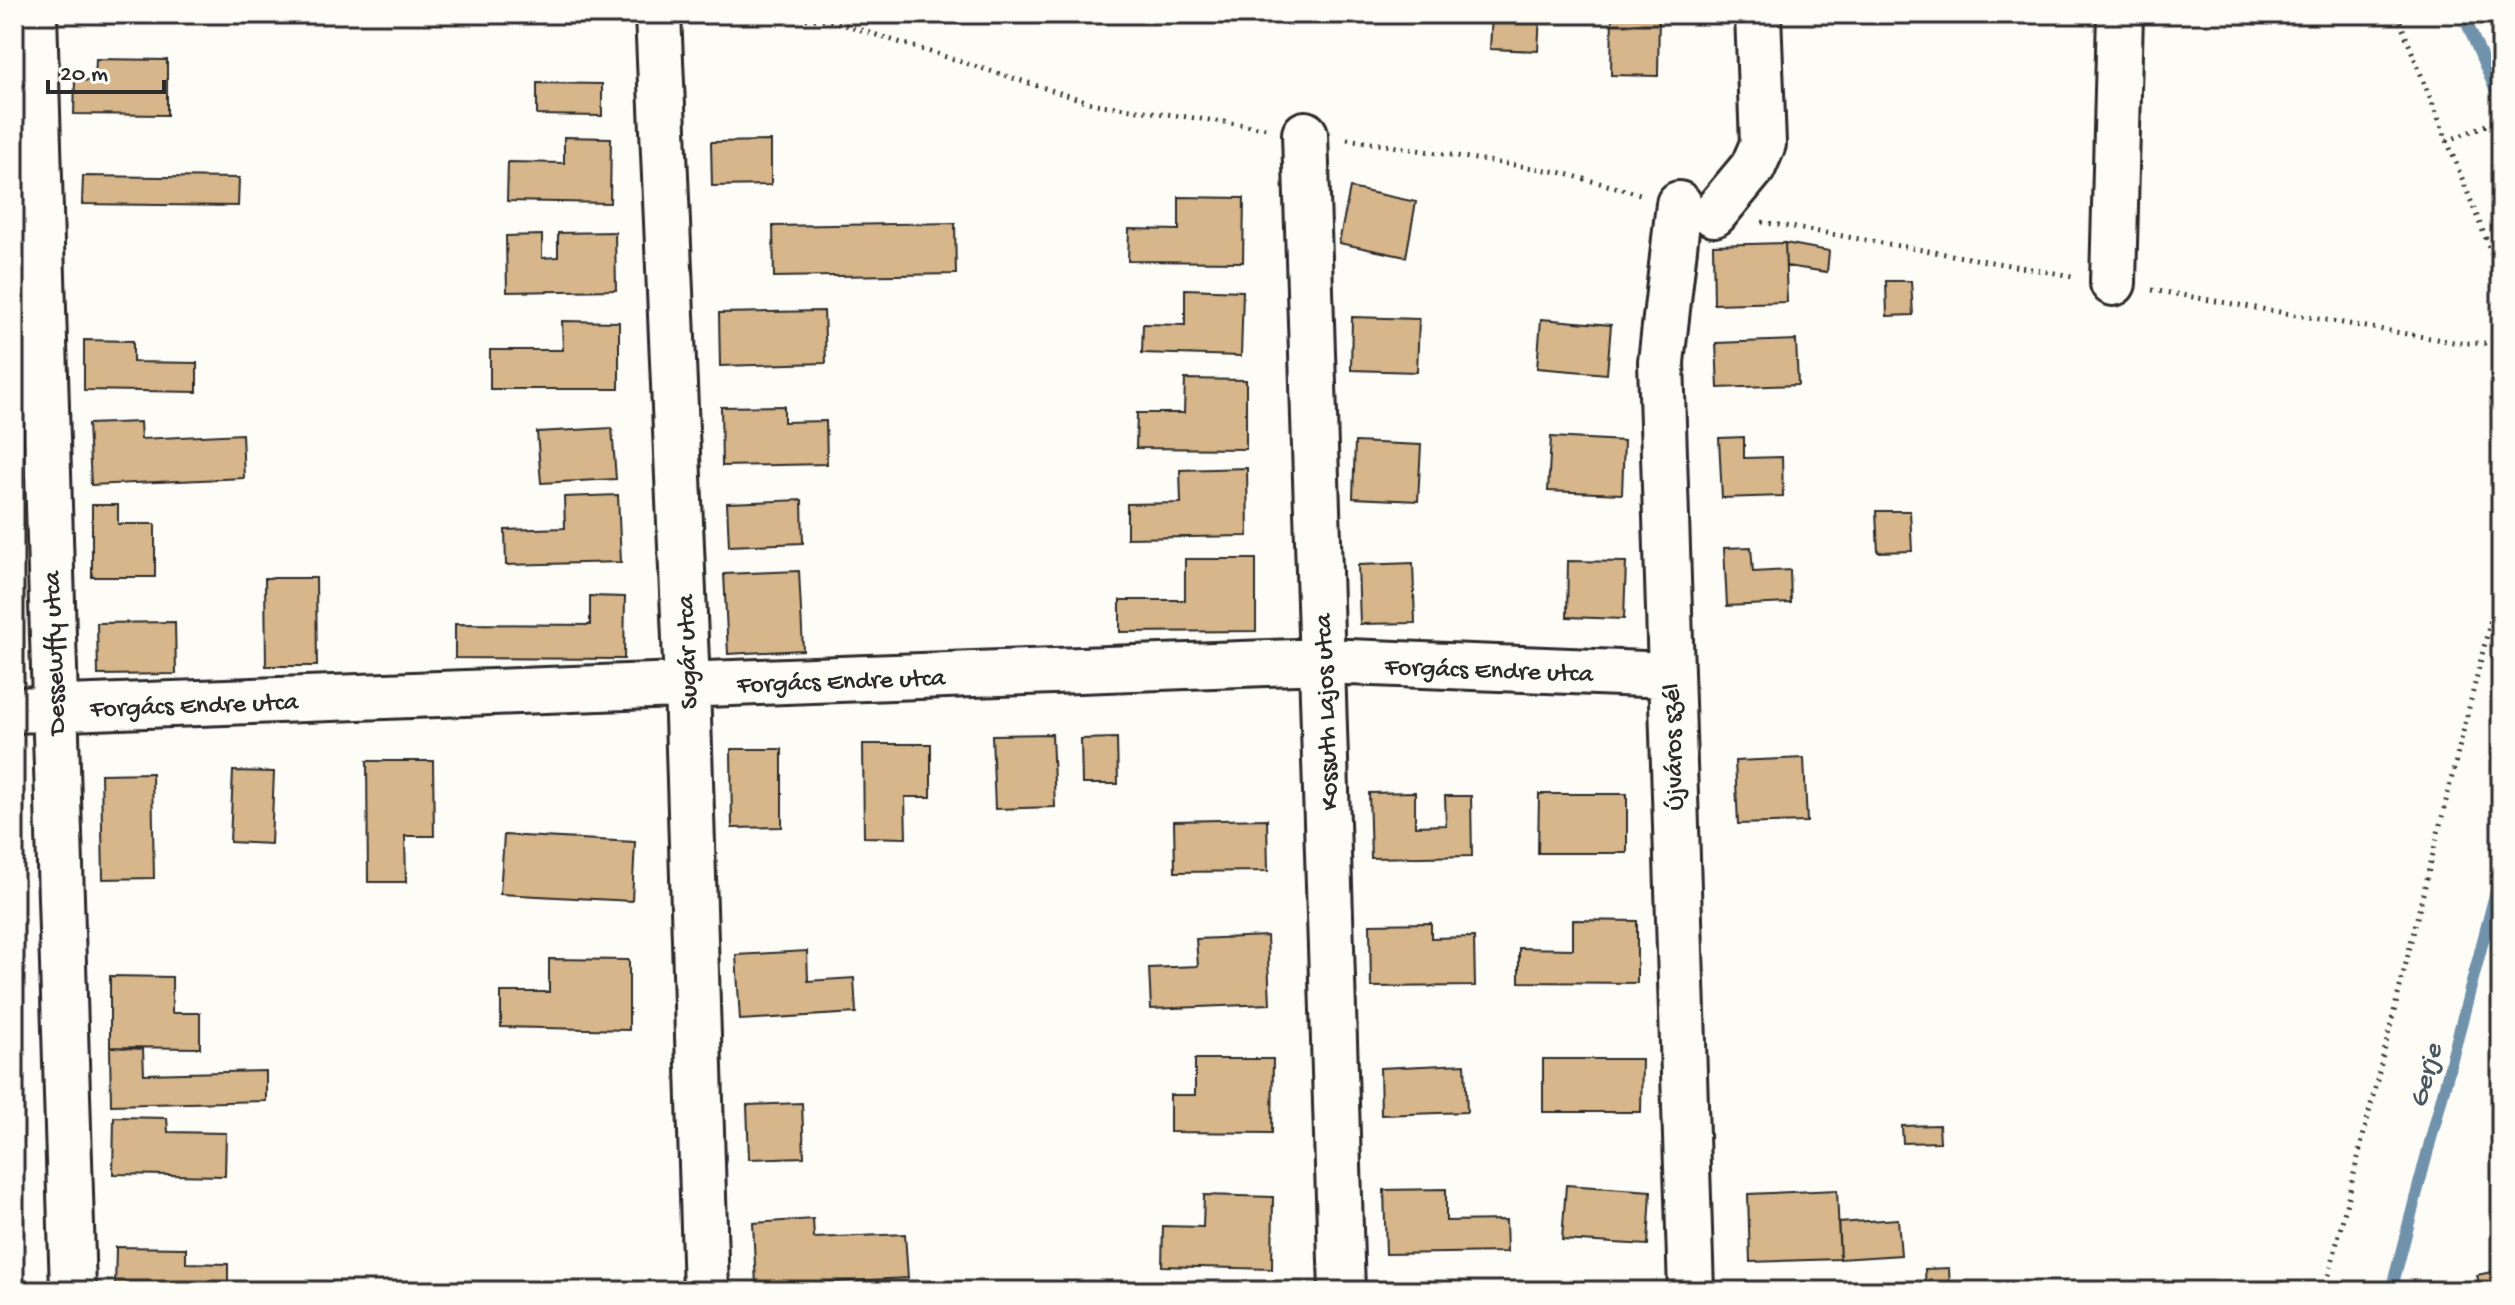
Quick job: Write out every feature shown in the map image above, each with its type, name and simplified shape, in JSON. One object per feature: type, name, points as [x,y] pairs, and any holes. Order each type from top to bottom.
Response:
[{"type":"street","name":"Dessewffy utca","points":[[34,14],[34,709],[73,1291]]},
{"type":"street","name":"Sugár utca","points":[[658,14],[687,685],[706,1291]]},
{"type":"street","points":[[1696,209],[1753,167],[1763,144],[1758,14]]},
{"type":"street","points":[[2113,283],[2120,14]]},
{"type":"street","name":"Kossuth Lajos utca","points":[[1305,134],[1342,1291]]},
{"type":"street","name":"Újváros szél","points":[[1691,1291],[1661,362],[1696,209]]},
{"type":"street","name":"Forgács Endre utca","points":[[34,709],[1323,661],[1669,675]]},
{"type":"path","points":[[710,14],[829,20],[1095,104],[1559,172],[1696,209],[2459,343],[2485,343],[2501,336]]},
{"type":"path","points":[[2397,14],[2501,277]]},
{"type":"path","points":[[2447,141],[2501,119]]},
{"type":"path","points":[[2325,1291],[2501,578]]},
{"type":"building","points":[[1492,14],[1540,14],[1538,51],[1490,49]]},
{"type":"building","points":[[1612,14],[1659,14],[1658,76],[1611,75]]},
{"type":"building","points":[[96,59],[167,60],[167,115],[74,114],[75,80],[95,81]]},
{"type":"building","points":[[537,83],[602,84],[602,116],[537,115]]},
{"type":"building","points":[[564,137],[611,138],[610,203],[507,201],[508,162],[564,163]]},
{"type":"building","points":[[771,141],[771,185],[712,186],[711,142]]},
{"type":"building","points":[[83,176],[239,178],[238,206],[82,204]]},
{"type":"building","points":[[1350,188],[1416,202],[1406,257],[1339,243]]},
{"type":"building","points":[[1179,197],[1244,198],[1243,262],[1128,261],[1129,229],[1179,230]]},
{"type":"building","points":[[955,223],[956,274],[774,277],[773,226]]},
{"type":"building","points":[[615,232],[616,290],[507,292],[506,236],[542,235],[542,258],[558,257],[558,233]]},
{"type":"building","points":[[1785,243],[1787,302],[1714,304],[1713,245]]},
{"type":"building","points":[[1785,243],[1829,251],[1827,272],[1786,266]]},
{"type":"building","points":[[1886,281],[1911,281],[1913,315],[1887,316]]},
{"type":"building","points":[[1185,289],[1243,291],[1241,356],[1142,353],[1143,324],[1185,325]]},
{"type":"building","points":[[824,311],[826,363],[720,366],[719,313]]},
{"type":"building","points":[[1352,317],[1419,319],[1417,372],[1351,370]]},
{"type":"building","points":[[1541,319],[1611,325],[1607,374],[1537,368]]},
{"type":"building","points":[[562,321],[619,322],[619,389],[490,389],[490,350],[563,350]]},
{"type":"building","points":[[84,340],[133,341],[133,362],[197,363],[197,392],[84,390]]},
{"type":"building","points":[[1796,340],[1798,385],[1718,388],[1716,343]]},
{"type":"building","points":[[1185,379],[1246,380],[1246,449],[1136,448],[1137,413],[1184,413]]},
{"type":"building","points":[[784,406],[784,422],[826,421],[827,464],[722,466],[721,407]]},
{"type":"building","points":[[140,422],[141,439],[242,434],[244,478],[91,485],[88,424]]},
{"type":"building","points":[[612,428],[616,479],[541,483],[537,432]]},
{"type":"building","points":[[1551,437],[1624,441],[1622,494],[1548,491]]},
{"type":"building","points":[[1744,437],[1744,458],[1782,457],[1783,496],[1722,498],[1719,438]]},
{"type":"building","points":[[1355,442],[1421,445],[1418,501],[1353,498]]},
{"type":"building","points":[[1247,468],[1248,536],[1127,538],[1127,504],[1181,503],[1180,470]]},
{"type":"building","points":[[618,495],[621,562],[506,565],[505,530],[565,528],[564,497]]},
{"type":"building","points":[[802,500],[803,543],[729,546],[727,503]]},
{"type":"building","points":[[92,505],[118,505],[118,524],[155,524],[155,577],[92,577]]},
{"type":"building","points":[[1876,511],[1910,511],[1912,551],[1878,552]]},
{"type":"building","points":[[1751,547],[1753,572],[1790,570],[1791,603],[1727,606],[1724,548]]},
{"type":"building","points":[[1185,559],[1256,559],[1256,631],[1120,632],[1120,600],[1185,600]]},
{"type":"building","points":[[1568,561],[1626,562],[1624,619],[1567,617]]},
{"type":"building","points":[[1413,563],[1415,623],[1360,624],[1358,565]]},
{"type":"building","points":[[799,571],[803,650],[728,654],[724,574]]},
{"type":"building","points":[[265,578],[316,578],[317,666],[266,666]]},
{"type":"building","points":[[590,596],[625,597],[624,659],[455,658],[455,624],[590,625]]},
{"type":"building","points":[[175,622],[176,674],[98,675],[97,623]]},
{"type":"building","points":[[1052,734],[1055,807],[995,809],[992,735]]},
{"type":"building","points":[[1117,738],[1118,784],[1082,784],[1081,739]]},
{"type":"building","points":[[863,744],[931,744],[931,797],[905,797],[906,838],[864,837]]},
{"type":"building","points":[[731,749],[782,749],[782,827],[732,828]]},
{"type":"building","points":[[1804,758],[1807,822],[1738,824],[1735,761]]},
{"type":"building","points":[[367,761],[433,761],[434,836],[405,836],[406,882],[368,882]]},
{"type":"building","points":[[233,771],[274,772],[271,844],[230,842]]},
{"type":"building","points":[[152,773],[154,878],[103,879],[101,774]]},
{"type":"building","points":[[1415,792],[1415,826],[1446,825],[1445,796],[1471,796],[1472,856],[1371,858],[1369,793]]},
{"type":"building","points":[[1539,794],[1627,794],[1627,853],[1538,853]]},
{"type":"building","points":[[1267,819],[1268,871],[1175,872],[1174,821]]},
{"type":"building","points":[[504,835],[635,842],[632,901],[500,894]]},
{"type":"building","points":[[1573,920],[1637,921],[1637,983],[1519,982],[1519,948],[1573,949]]},
{"type":"building","points":[[1431,923],[1431,938],[1474,937],[1475,986],[1371,987],[1370,924]]},
{"type":"building","points":[[1267,936],[1270,1004],[1151,1009],[1149,968],[1198,966],[1196,939]]},
{"type":"building","points":[[807,951],[808,981],[854,978],[856,1013],[740,1020],[736,955]]},
{"type":"building","points":[[549,959],[629,960],[629,1030],[501,1027],[501,992],[549,992]]},
{"type":"building","points":[[110,976],[172,977],[172,1013],[200,1013],[200,1048],[110,1047]]},
{"type":"building","points":[[110,1047],[143,1049],[144,1074],[266,1071],[266,1101],[111,1105]]},
{"type":"building","points":[[1195,1059],[1273,1059],[1272,1133],[1170,1132],[1170,1095],[1195,1095]]},
{"type":"building","points":[[1543,1059],[1642,1059],[1641,1112],[1543,1112]]},
{"type":"building","points":[[1465,1064],[1467,1112],[1381,1115],[1380,1068]]},
{"type":"building","points":[[802,1103],[804,1157],[749,1159],[747,1105]]},
{"type":"building","points":[[114,1117],[167,1118],[168,1132],[226,1133],[225,1176],[113,1174]]},
{"type":"building","points":[[1939,1125],[1940,1142],[1903,1143],[1902,1126]]},
{"type":"building","points":[[1566,1185],[1651,1191],[1648,1245],[1562,1240]]},
{"type":"building","points":[[1446,1189],[1446,1221],[1506,1220],[1507,1252],[1386,1254],[1384,1190]]},
{"type":"building","points":[[1837,1190],[1840,1259],[1750,1262],[1748,1194]]},
{"type":"building","points":[[1204,1195],[1273,1197],[1272,1269],[1162,1266],[1163,1226],[1203,1227]]},
{"type":"building","points":[[813,1219],[814,1238],[905,1234],[908,1278],[756,1286],[753,1223]]},
{"type":"building","points":[[1898,1219],[1901,1255],[1840,1259],[1838,1223]]},
{"type":"building","points":[[116,1247],[186,1248],[186,1263],[228,1264],[228,1291],[115,1291]]},
{"type":"building","points":[[1949,1268],[1950,1291],[1926,1291],[1925,1269]]},
{"type":"building","points":[[2501,1270],[2501,1291],[2481,1291],[2477,1275]]},
{"type":"waterway","name":"Gerje","points":[[2463,14],[2501,103]]},
{"type":"waterway","name":"Gerje","points":[[2391,1291],[2501,872]]}]
